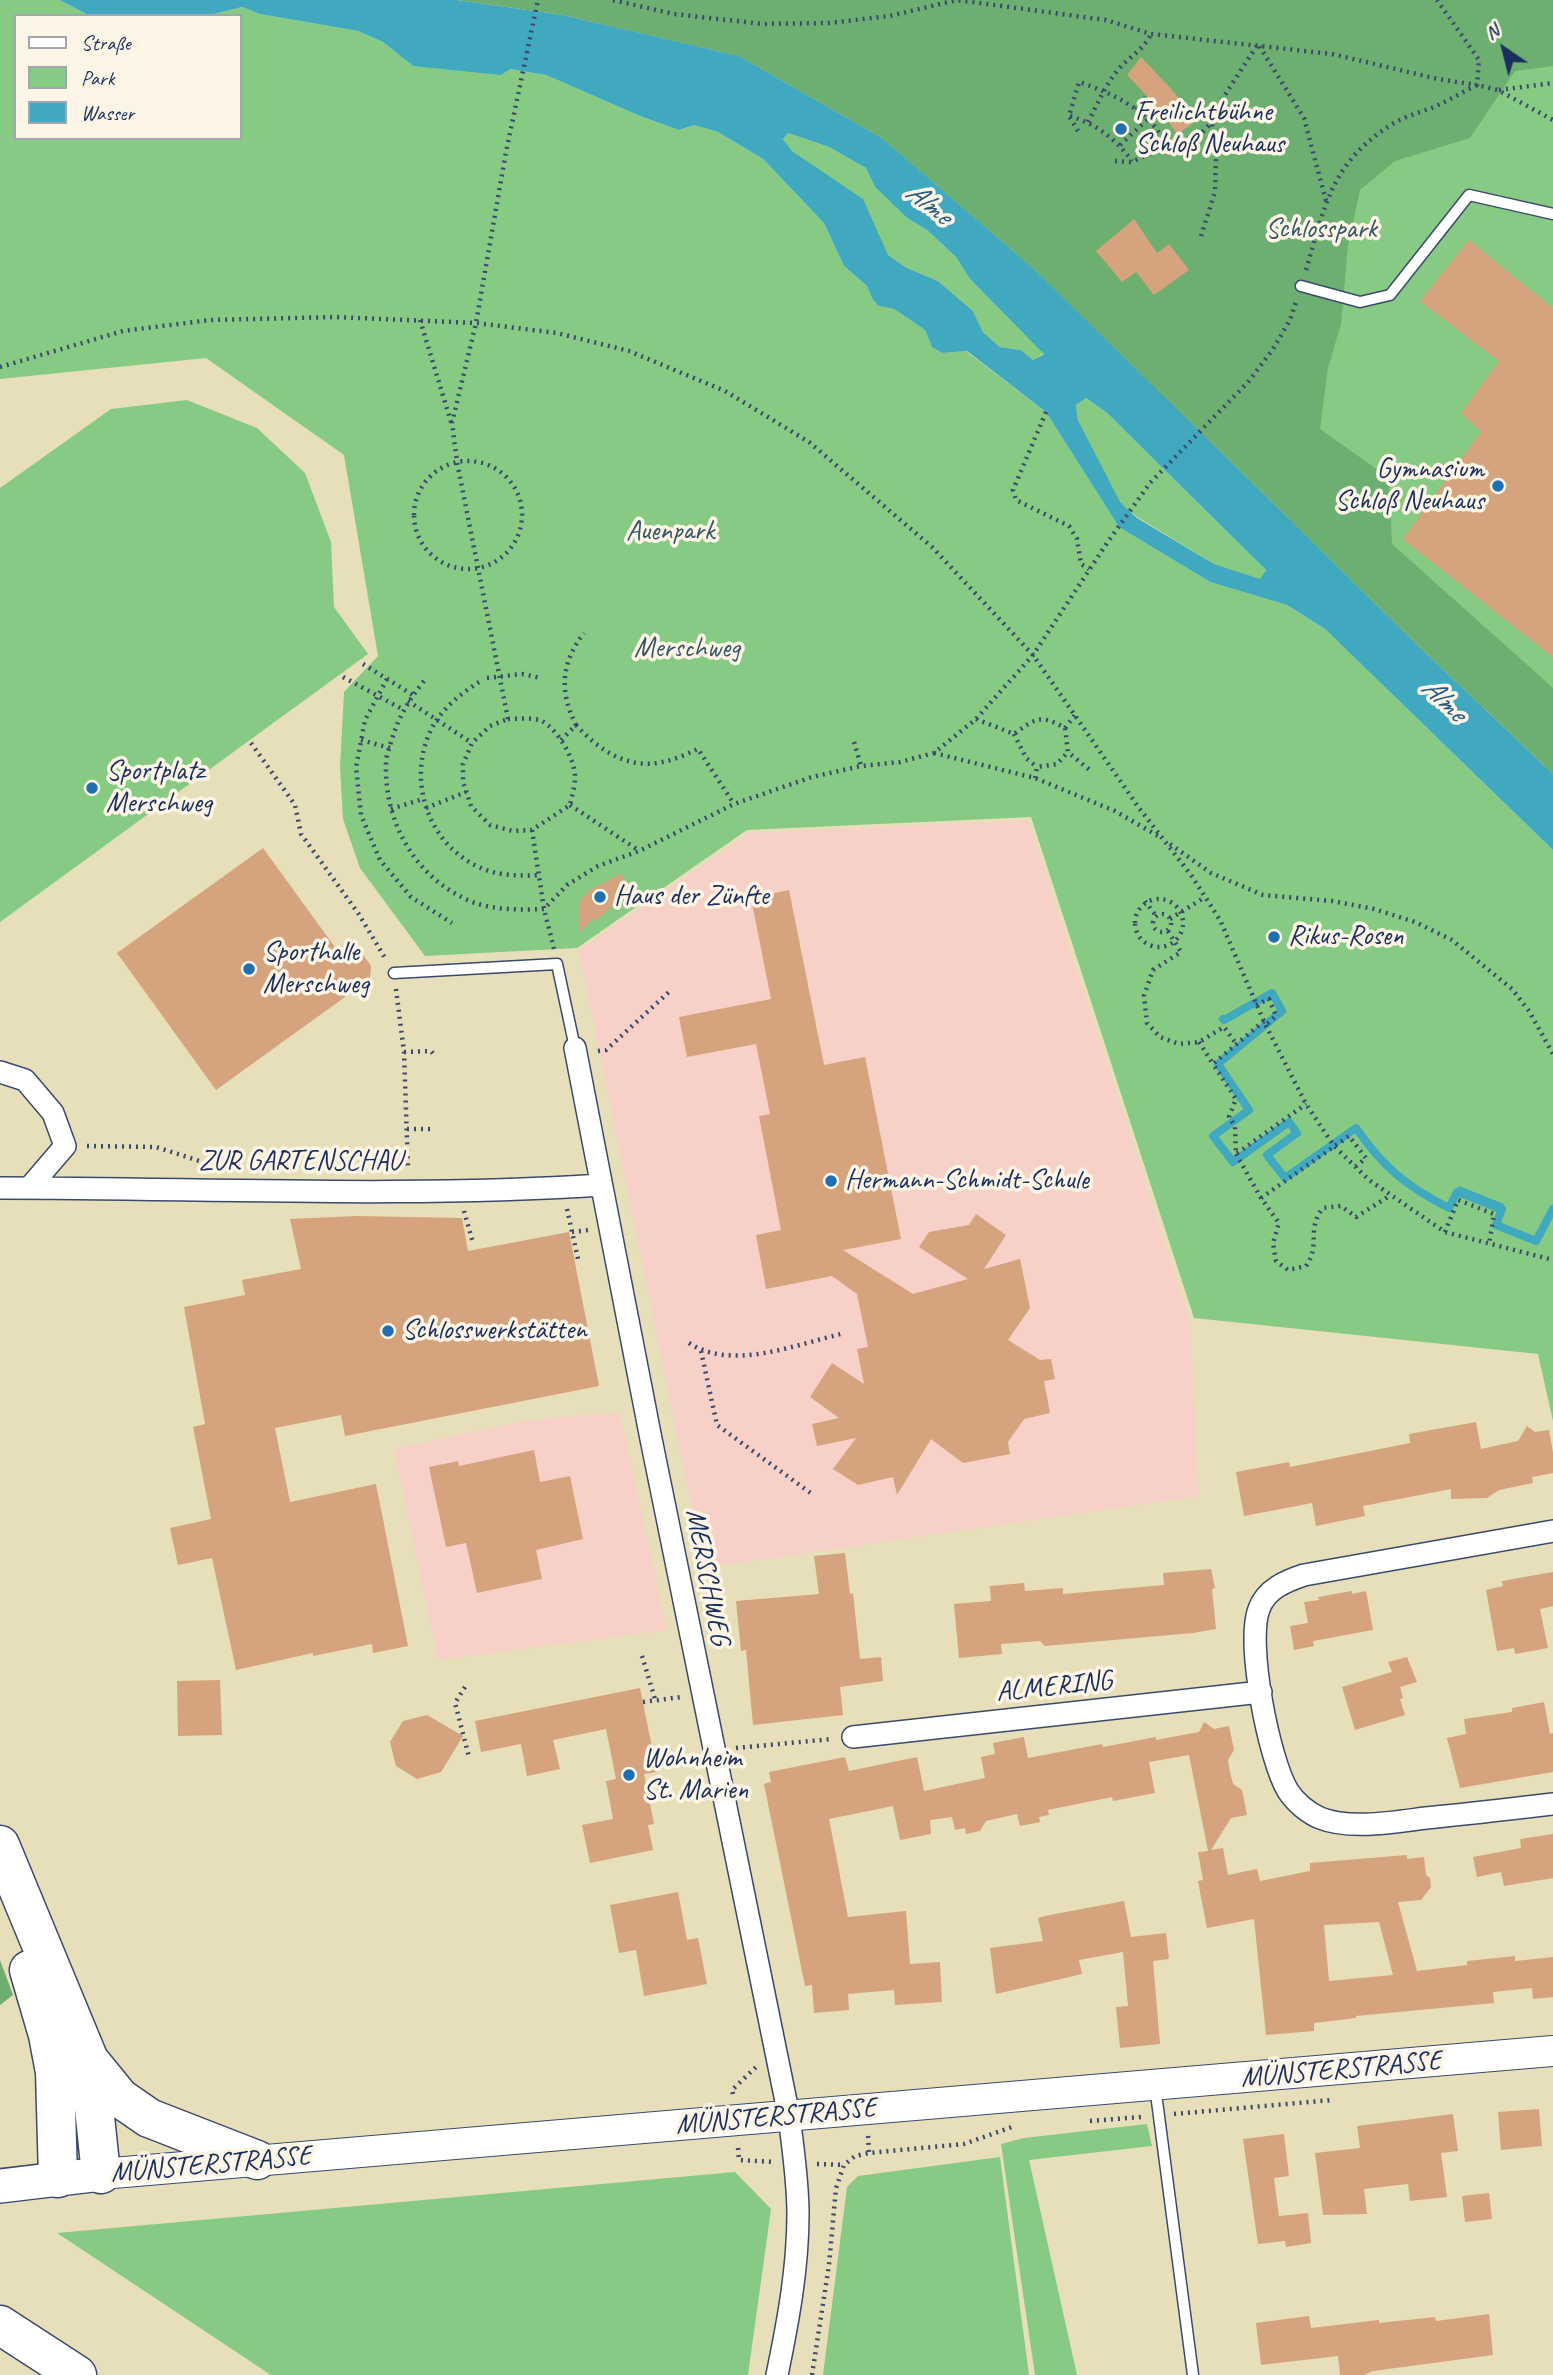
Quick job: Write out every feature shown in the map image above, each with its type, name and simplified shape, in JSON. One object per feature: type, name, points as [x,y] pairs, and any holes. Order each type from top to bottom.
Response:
[{"type":"highway","points":[[0,1845],[89,2060],[101,2174]]},
{"type":"highway","points":[[0,1882],[11,1908],[48,2035],[55,2072],[58,2178]]},
{"type":"highway","points":[[89,2060],[120,2098],[149,2118],[257,2160]]},
{"type":"highway","points":[[0,2325],[77,2375]]},
{"type":"main road","name":"MÜNSTERSTRASSE","points":[[0,2186],[58,2178],[257,2160],[401,2150],[1553,2051]]},
{"type":"street","name":"MERSCHWEG","points":[[576,1050],[789,2116],[796,2164],[797,2245],[786,2332],[777,2375]]},
{"type":"street","points":[[0,1072],[25,1080],[53,1113],[65,1146],[29,1188]]},
{"type":"street","name":"ZUR GARTENSCHAU","points":[[0,1188],[408,1190],[601,1185]]},
{"type":"street","points":[[1553,1531],[1304,1575],[1284,1582],[1266,1597],[1259,1608],[1255,1647],[1261,1692],[1281,1777],[1289,1793],[1319,1818],[1340,1824],[1397,1821],[1553,1804]]},
{"type":"street","name":"ALMERING","points":[[853,1737],[1261,1692]]},
{"type":"lane","points":[[1301,286],[1360,302],[1390,295],[1469,195],[1553,214]]},
{"type":"lane","points":[[394,973],[557,964],[576,1050]]},
{"type":"lane","points":[[1155,2086],[1193,2375]]},
{"type":"path","points":[[452,423],[476,323],[506,152],[538,0]]},
{"type":"path","points":[[613,0],[674,14],[764,24],[828,23],[890,16],[957,0],[1106,20],[1151,34],[1332,54],[1498,90],[1553,120]]},
{"type":"path","points":[[1437,0],[1479,60],[1477,85]]},
{"type":"path","points":[[1088,122],[1125,61],[1146,46],[1151,34]]},
{"type":"path","points":[[1115,161],[1132,162],[1167,145],[1188,147],[1212,122],[1221,102],[1258,44]]},
{"type":"path","points":[[1258,44],[1304,118],[1326,202]]},
{"type":"path","points":[[1078,131],[1069,116],[1079,82],[1105,91],[1136,110],[1148,119],[1167,145]]},
{"type":"path","points":[[1498,90],[1553,83]]},
{"type":"path","points":[[424,681],[402,709],[386,761],[391,809],[406,848],[436,881],[476,903],[520,910],[544,909],[566,885],[598,866],[639,851],[734,804],[812,777],[860,766],[900,762],[934,752],[976,719],[1033,655],[1150,483],[1249,381],[1273,349],[1290,320],[1326,202],[1340,172],[1360,148],[1396,122],[1477,85]]},
{"type":"path","points":[[1136,110],[1147,96]]},
{"type":"path","points":[[1069,116],[1088,122],[1121,145],[1132,162]]},
{"type":"path","points":[[1121,145],[1148,119]]},
{"type":"path","points":[[1201,236],[1215,192],[1216,158],[1212,122]]},
{"type":"path","points":[[0,367],[123,331],[210,320],[336,317],[420,320],[476,323],[557,334],[629,351],[735,397],[809,442],[932,547],[1033,655],[1220,920],[1265,1023],[1306,1104],[1334,1146],[1369,1180],[1445,1232],[1553,1260]]},
{"type":"path","points":[[420,320],[452,423],[457,462],[508,719]]},
{"type":"path","points":[[1046,412],[1013,496],[1016,500],[1069,526],[1077,539],[1081,564],[1089,569]]},
{"type":"path","points":[[471,461],[498,470],[509,479],[517,491],[521,505],[522,519],[513,545],[497,560],[478,568],[457,568],[437,560],[427,551],[414,526],[415,505],[423,485],[444,466],[457,462],[471,461]]},
{"type":"path","points":[[584,633],[574,646],[565,669],[566,692],[570,712],[576,724],[604,750],[624,761],[645,764],[663,762],[698,749],[734,804]]},
{"type":"path","points":[[363,664],[413,695]]},
{"type":"path","points":[[487,678],[522,674],[541,678]]},
{"type":"path","points":[[343,677],[402,709]]},
{"type":"path","points":[[387,679],[365,720],[361,740],[356,767],[361,816],[380,860],[411,897],[452,923]]},
{"type":"path","points":[[479,682],[450,705],[430,731],[421,762],[422,799],[433,826],[453,851],[481,869],[513,876],[540,875]]},
{"type":"path","points":[[408,701],[472,743]]},
{"type":"path","points":[[1075,715],[1065,728],[1068,751],[1092,772]]},
{"type":"path","points":[[508,719],[541,721],[561,740],[568,751],[575,775],[570,805],[532,830],[513,831],[491,825],[471,806],[463,782],[463,764],[472,743],[490,726],[508,719]]},
{"type":"path","points":[[976,719],[1014,734],[1026,758],[1037,767],[1057,764],[1068,751]]},
{"type":"path","points":[[1014,734],[1035,719],[1048,719],[1065,728]]},
{"type":"path","points":[[561,740],[576,724]]},
{"type":"path","points":[[361,740],[390,748]]},
{"type":"path","points":[[854,742],[860,766]]},
{"type":"path","points":[[251,743],[295,805],[300,834],[358,913],[394,973],[404,1052],[408,1190]]},
{"type":"path","points":[[934,752],[1035,778],[1115,811],[1164,840],[1211,873],[1263,895],[1332,901],[1374,909],[1415,922],[1452,940],[1512,989],[1529,1011],[1553,1054]]},
{"type":"path","points":[[1035,778],[1037,767]]},
{"type":"path","points":[[426,808],[466,792]]},
{"type":"path","points":[[391,809],[422,799]]},
{"type":"path","points":[[570,805],[639,851]]},
{"type":"path","points":[[532,830],[544,909],[557,964]]},
{"type":"path","points":[[1170,919],[1205,897]]},
{"type":"path","points":[[1166,898],[1182,911],[1183,928],[1175,942],[1154,948],[1137,937],[1133,917],[1145,901],[1166,898]]},
{"type":"path","points":[[1145,901],[1156,916]]},
{"type":"path","points":[[1164,914],[1170,919],[1168,931],[1160,933],[1154,929],[1152,922],[1156,916],[1164,914]]},
{"type":"path","points":[[1168,931],[1181,952],[1153,970],[1144,996],[1143,1008],[1147,1023],[1160,1037],[1179,1044],[1199,1042],[1224,1027],[1237,1045]]},
{"type":"path","points":[[576,1050],[606,1050],[670,991]]},
{"type":"path","points":[[1213,1064],[1276,1016],[1269,999],[1256,1005]]},
{"type":"path","points":[[1199,1042],[1236,1099],[1229,1117],[1236,1126],[1236,1154],[1279,1223],[1273,1243],[1276,1261],[1288,1270],[1306,1266],[1314,1255],[1315,1218],[1323,1208],[1341,1206],[1356,1217],[1391,1195]]},
{"type":"path","points":[[404,1052],[430,1051],[436,1057]]},
{"type":"path","points":[[1236,1154],[1306,1104]]},
{"type":"path","points":[[407,1129],[435,1129]]},
{"type":"path","points":[[1261,1198],[1349,1136],[1366,1158],[1355,1167]]},
{"type":"path","points":[[65,1146],[156,1147],[230,1171],[236,1190]]},
{"type":"path","points":[[562,1187],[578,1259]]},
{"type":"path","points":[[1445,1232],[1458,1200],[1494,1214],[1489,1245]]},
{"type":"path","points":[[688,1343],[716,1356],[750,1356],[841,1334]]},
{"type":"path","points":[[701,1351],[717,1425],[812,1494]]},
{"type":"path","points":[[642,1656],[655,1699]]},
{"type":"path","points":[[465,1687],[455,1703],[469,1757]]},
{"type":"path","points":[[643,1702],[703,1695]]},
{"type":"path","points":[[715,1751],[853,1737]]},
{"type":"path","points":[[812,2375],[829,2265],[836,2188],[844,2165],[855,2156],[964,2144],[1010,2127]]},
{"type":"shaded area","points":[[1028,820],[1190,1320],[1199,1496],[704,1568],[579,950],[749,833]]},
{"type":"shaded area","points":[[620,1412],[667,1630],[438,1660],[394,1449],[524,1421]]},
{"type":"green space","name":"Auenpark","points":[[0,0],[60,0],[86,14],[14,14],[14,140],[242,140],[242,14],[214,14],[242,7],[260,14],[358,31],[383,42],[413,66],[510,69],[546,75],[679,130],[694,125],[718,132],[763,159],[824,223],[844,266],[867,286],[879,306],[894,309],[925,330],[932,347],[942,353],[966,351],[1046,412],[1119,527],[1210,582],[1287,605],[1325,629],[1553,850],[1553,1421],[1538,1354],[1194,1318],[1031,817],[747,830],[577,948],[425,956],[360,868],[343,819],[340,767],[344,692],[378,656],[344,455],[206,358],[0,379]]},
{"type":"green space","name":"Schlosspark","points":[[457,0],[1553,0],[1553,66],[1515,71],[1470,138],[1395,161],[1360,190],[1348,246],[1341,324],[1328,368],[1320,429],[1389,478],[1392,544],[1553,688],[1553,774],[1032,267],[882,138],[739,56],[563,15]]},
{"type":"green space","name":"Schlosspark","points":[[599,0],[1553,0],[1553,774],[1181,415],[1032,267],[882,138],[739,56],[597,23]]},
{"type":"green space","points":[[788,133],[829,147],[866,168],[875,187],[907,218],[927,230],[956,257],[970,279],[1044,353],[1033,360],[1021,350],[1000,347],[983,332],[973,311],[938,281],[907,268],[888,255],[824,174],[792,151],[783,139]]},
{"type":"green space","points":[[1086,398],[1106,412],[1266,570],[1260,580],[1214,564],[1137,517],[1119,502],[1078,420],[1076,405]]},
{"type":"green space","name":"Sportplatz Merschweg","points":[[187,400],[257,428],[305,473],[331,542],[334,607],[368,654],[0,922],[0,488],[111,409]]},
{"type":"green space","points":[[0,1960],[13,1995],[0,2005]]},
{"type":"green space","points":[[1147,2124],[1152,2146],[1029,2160],[1077,2375],[1035,2375],[1001,2144],[1024,2138]]},
{"type":"green space","points":[[1000,2157],[1029,2375],[823,2375],[847,2187],[858,2176]]},
{"type":"green space","points":[[735,2172],[771,2209],[748,2375],[271,2375],[57,2233]]},
{"type":"water","name":"Alme","points":[[60,0],[457,0],[563,15],[739,56],[882,138],[1032,267],[1553,774],[1553,850],[1325,629],[1287,605],[1210,582],[1119,527],[1046,412],[967,351],[942,353],[932,347],[925,330],[894,309],[879,306],[867,286],[844,266],[824,223],[763,159],[718,132],[694,125],[679,130],[546,75],[510,69],[501,75],[413,66],[383,42],[358,31],[260,14],[242,7],[214,14],[86,14]],"holes":[[[788,133],[829,147],[866,168],[875,187],[907,218],[927,230],[956,257],[970,279],[1044,354],[1033,360],[1021,350],[1000,347],[983,332],[973,311],[938,281],[907,268],[888,255],[863,199],[792,151],[783,139]],[[1086,398],[1106,412],[1266,570],[1260,579],[1214,564],[1137,518],[1120,502],[1078,420],[1076,405]]]},
{"type":"water","points":[[1459,1186],[1504,1204],[1500,1213],[1455,1195]]},
{"type":"building","points":[[1141,57],[1175,93],[1195,122],[1177,134],[1161,111],[1127,75]]},
{"type":"building","points":[[1134,219],[1157,253],[1169,244],[1189,270],[1154,295],[1136,272],[1122,282],[1096,251]]},
{"type":"building","name":"Gymnasium Schloß Neuhaus","points":[[1469,240],[1553,308],[1553,657],[1403,539],[1481,432],[1461,413],[1499,361],[1420,301]]},
{"type":"building","name":"Sporthalle Merschweg","points":[[263,848],[337,950],[352,939],[371,966],[370,979],[216,1090],[117,953]]},
{"type":"building","name":"Haus der Zünfte","points":[[620,874],[632,888],[580,932],[579,902],[590,890]]},
{"type":"building","name":"Hermann-Schmidt-Schule","points":[[789,890],[824,1065],[865,1057],[901,1239],[843,1250],[913,1294],[968,1279],[919,1247],[929,1232],[969,1225],[976,1214],[1006,1235],[984,1269],[1020,1259],[1030,1308],[1008,1340],[1040,1360],[1051,1359],[1055,1379],[1044,1381],[1050,1413],[1024,1419],[1008,1442],[1010,1454],[963,1463],[931,1439],[897,1495],[893,1477],[858,1485],[833,1469],[856,1438],[817,1446],[812,1424],[839,1418],[810,1397],[832,1363],[864,1384],[857,1349],[868,1347],[857,1294],[832,1276],[766,1289],[756,1235],[781,1230],[759,1116],[770,1114],[756,1044],[687,1057],[679,1017],[771,999],[751,898]]},
{"type":"building","name":"Schlosswerkstätten","points":[[356,1216],[462,1218],[468,1251],[569,1232],[599,1386],[345,1436],[341,1415],[275,1428],[290,1502],[376,1484],[408,1646],[373,1653],[372,1644],[313,1656],[313,1653],[236,1670],[212,1558],[178,1565],[170,1528],[211,1519],[193,1427],[205,1424],[184,1307],[245,1295],[242,1280],[301,1269],[290,1219]]},
{"type":"building","points":[[1476,1422],[1481,1449],[1518,1441],[1527,1426],[1535,1432],[1549,1430],[1553,1473],[1532,1477],[1533,1483],[1499,1490],[1487,1498],[1451,1499],[1451,1489],[1363,1506],[1365,1516],[1316,1526],[1312,1503],[1244,1516],[1236,1472],[1289,1462],[1290,1467],[1410,1443],[1409,1434]]},
{"type":"building","points":[[534,1450],[540,1482],[570,1476],[583,1539],[536,1550],[542,1579],[477,1593],[466,1543],[446,1547],[429,1467],[458,1461],[459,1466]]},
{"type":"building","points":[[845,1553],[850,1594],[853,1593],[860,1659],[881,1657],[883,1681],[840,1687],[843,1715],[753,1725],[746,1650],[741,1651],[736,1601],[819,1594],[814,1556]]},
{"type":"building","points":[[1211,1569],[1215,1588],[1212,1589],[1216,1629],[1045,1646],[1040,1641],[1001,1644],[1002,1654],[959,1658],[954,1604],[991,1601],[990,1586],[1024,1583],[1025,1591],[1063,1588],[1063,1594],[1164,1585],[1163,1573]]},
{"type":"building","points":[[1553,1572],[1553,1606],[1540,1609],[1548,1648],[1515,1654],[1514,1648],[1497,1651],[1486,1590],[1503,1586],[1502,1581]]},
{"type":"building","points":[[1352,1591],[1352,1594],[1366,1591],[1373,1630],[1313,1641],[1314,1646],[1294,1650],[1290,1626],[1308,1623],[1304,1602]]},
{"type":"building","points":[[1407,1657],[1417,1682],[1400,1687],[1403,1698],[1400,1699],[1405,1715],[1355,1730],[1342,1687],[1392,1672],[1388,1662]]},
{"type":"building","points":[[220,1680],[222,1735],[178,1736],[177,1681]]},
{"type":"building","name":"Wohnheim St. Marien","points":[[640,1688],[657,1772],[644,1774],[654,1824],[648,1825],[653,1850],[590,1863],[582,1825],[613,1819],[606,1781],[616,1779],[606,1729],[553,1740],[560,1769],[527,1776],[521,1744],[481,1752],[475,1721]]},
{"type":"building","points":[[1544,1702],[1550,1734],[1553,1733],[1553,1772],[1460,1788],[1447,1738],[1466,1734],[1464,1719],[1512,1712],[1512,1708]]},
{"type":"building","points":[[427,1715],[463,1736],[441,1772],[417,1779],[396,1766],[390,1742],[403,1721]]},
{"type":"building","points":[[1204,1722],[1214,1729],[1229,1726],[1234,1750],[1228,1760],[1230,1772],[1233,1784],[1242,1790],[1247,1815],[1231,1818],[1211,1850],[1223,1848],[1228,1875],[1257,1869],[1260,1881],[1310,1871],[1310,1863],[1407,1855],[1407,1859],[1424,1857],[1426,1875],[1430,1878],[1431,1887],[1421,1900],[1398,1902],[1417,1971],[1467,1965],[1467,1961],[1515,1956],[1515,1961],[1553,1957],[1553,1997],[1533,1999],[1532,1988],[1493,1992],[1494,2003],[1356,2016],[1314,2023],[1314,2031],[1266,2035],[1254,1919],[1207,1928],[1198,1881],[1203,1880],[1198,1852],[1208,1851],[1189,1755],[1149,1762],[1155,1793],[1113,1801],[1112,1797],[1048,1810],[1049,1815],[1039,1817],[1040,1822],[1020,1826],[1017,1814],[986,1821],[980,1831],[966,1834],[965,1828],[955,1830],[952,1817],[930,1820],[931,1834],[900,1840],[893,1806],[829,1819],[848,1917],[906,1911],[910,1964],[940,1962],[942,2002],[895,2005],[894,1990],[848,1994],[849,2010],[814,2013],[812,1985],[805,1986],[764,1784],[771,1782],[769,1772],[845,1757],[849,1771],[917,1757],[924,1791],[985,1778],[981,1757],[995,1754],[993,1743],[1024,1737],[1028,1758],[1102,1744],[1103,1747],[1199,1732]],"holes":[[[1379,1922],[1393,1975],[1329,1981],[1324,1925]]]},
{"type":"building","points":[[1553,1834],[1553,1878],[1504,1886],[1501,1872],[1477,1877],[1473,1857],[1521,1848],[1520,1839]]},
{"type":"building","points":[[678,1892],[687,1940],[698,1938],[707,1984],[644,1996],[636,1950],[619,1953],[610,1905]]},
{"type":"building","points":[[1124,1901],[1131,1937],[1166,1933],[1169,1959],[1153,1961],[1160,2044],[1120,2048],[1116,2007],[1128,2006],[1123,1952],[1079,1960],[1082,1974],[996,1994],[990,1948],[1043,1941],[1038,1918]]},
{"type":"building","points":[[1539,2109],[1542,2146],[1501,2150],[1498,2112]]},
{"type":"building","points":[[1453,2114],[1458,2151],[1441,2153],[1447,2197],[1410,2201],[1408,2184],[1364,2189],[1367,2214],[1323,2215],[1315,2153],[1360,2148],[1357,2126]]},
{"type":"building","points":[[1284,2134],[1289,2176],[1274,2178],[1279,2216],[1308,2213],[1311,2243],[1286,2247],[1285,2241],[1258,2244],[1243,2139]]},
{"type":"building","points":[[1489,2193],[1492,2219],[1465,2222],[1462,2196]]},
{"type":"building","points":[[1489,2314],[1493,2355],[1373,2371],[1364,2375],[1340,2375],[1338,2356],[1261,2365],[1256,2323],[1309,2316],[1311,2328],[1379,2320],[1379,2323],[1435,2317],[1436,2321]]},
{"type":"waterway","points":[[1223,1019],[1272,993],[1282,1011],[1218,1064],[1249,1110],[1213,1136],[1233,1162],[1289,1122],[1297,1133],[1267,1155],[1285,1178],[1356,1128],[1386,1165],[1421,1192],[1449,1208],[1457,1192],[1465,1195]]},
{"type":"waterway","points":[[1493,1206],[1502,1209],[1496,1225],[1536,1241],[1553,1209]]},
{"type":"place","name":"Freilichtbühne Schloß Neuhaus","points":[[1121,129]]},
{"type":"place","name":"Gymnasium Schloß Neuhaus","points":[[1498,486]]},
{"type":"place","name":"Sportplatz Merschweg","points":[[92,788]]},
{"type":"place","name":"Haus der Zünfte","points":[[600,897]]},
{"type":"place","name":"Rikus-Rosen","points":[[1274,937]]},
{"type":"place","name":"Sporthalle Merschweg","points":[[249,969]]},
{"type":"place","name":"Hermann-Schmidt-Schule","points":[[831,1181]]},
{"type":"place","name":"Schlosswerkstätten","points":[[388,1331]]},
{"type":"place","name":"Wohnheim St. Marien","points":[[629,1775]]},
{"type":"park label","name":"Merschweg","points":[[687,649]]}]
